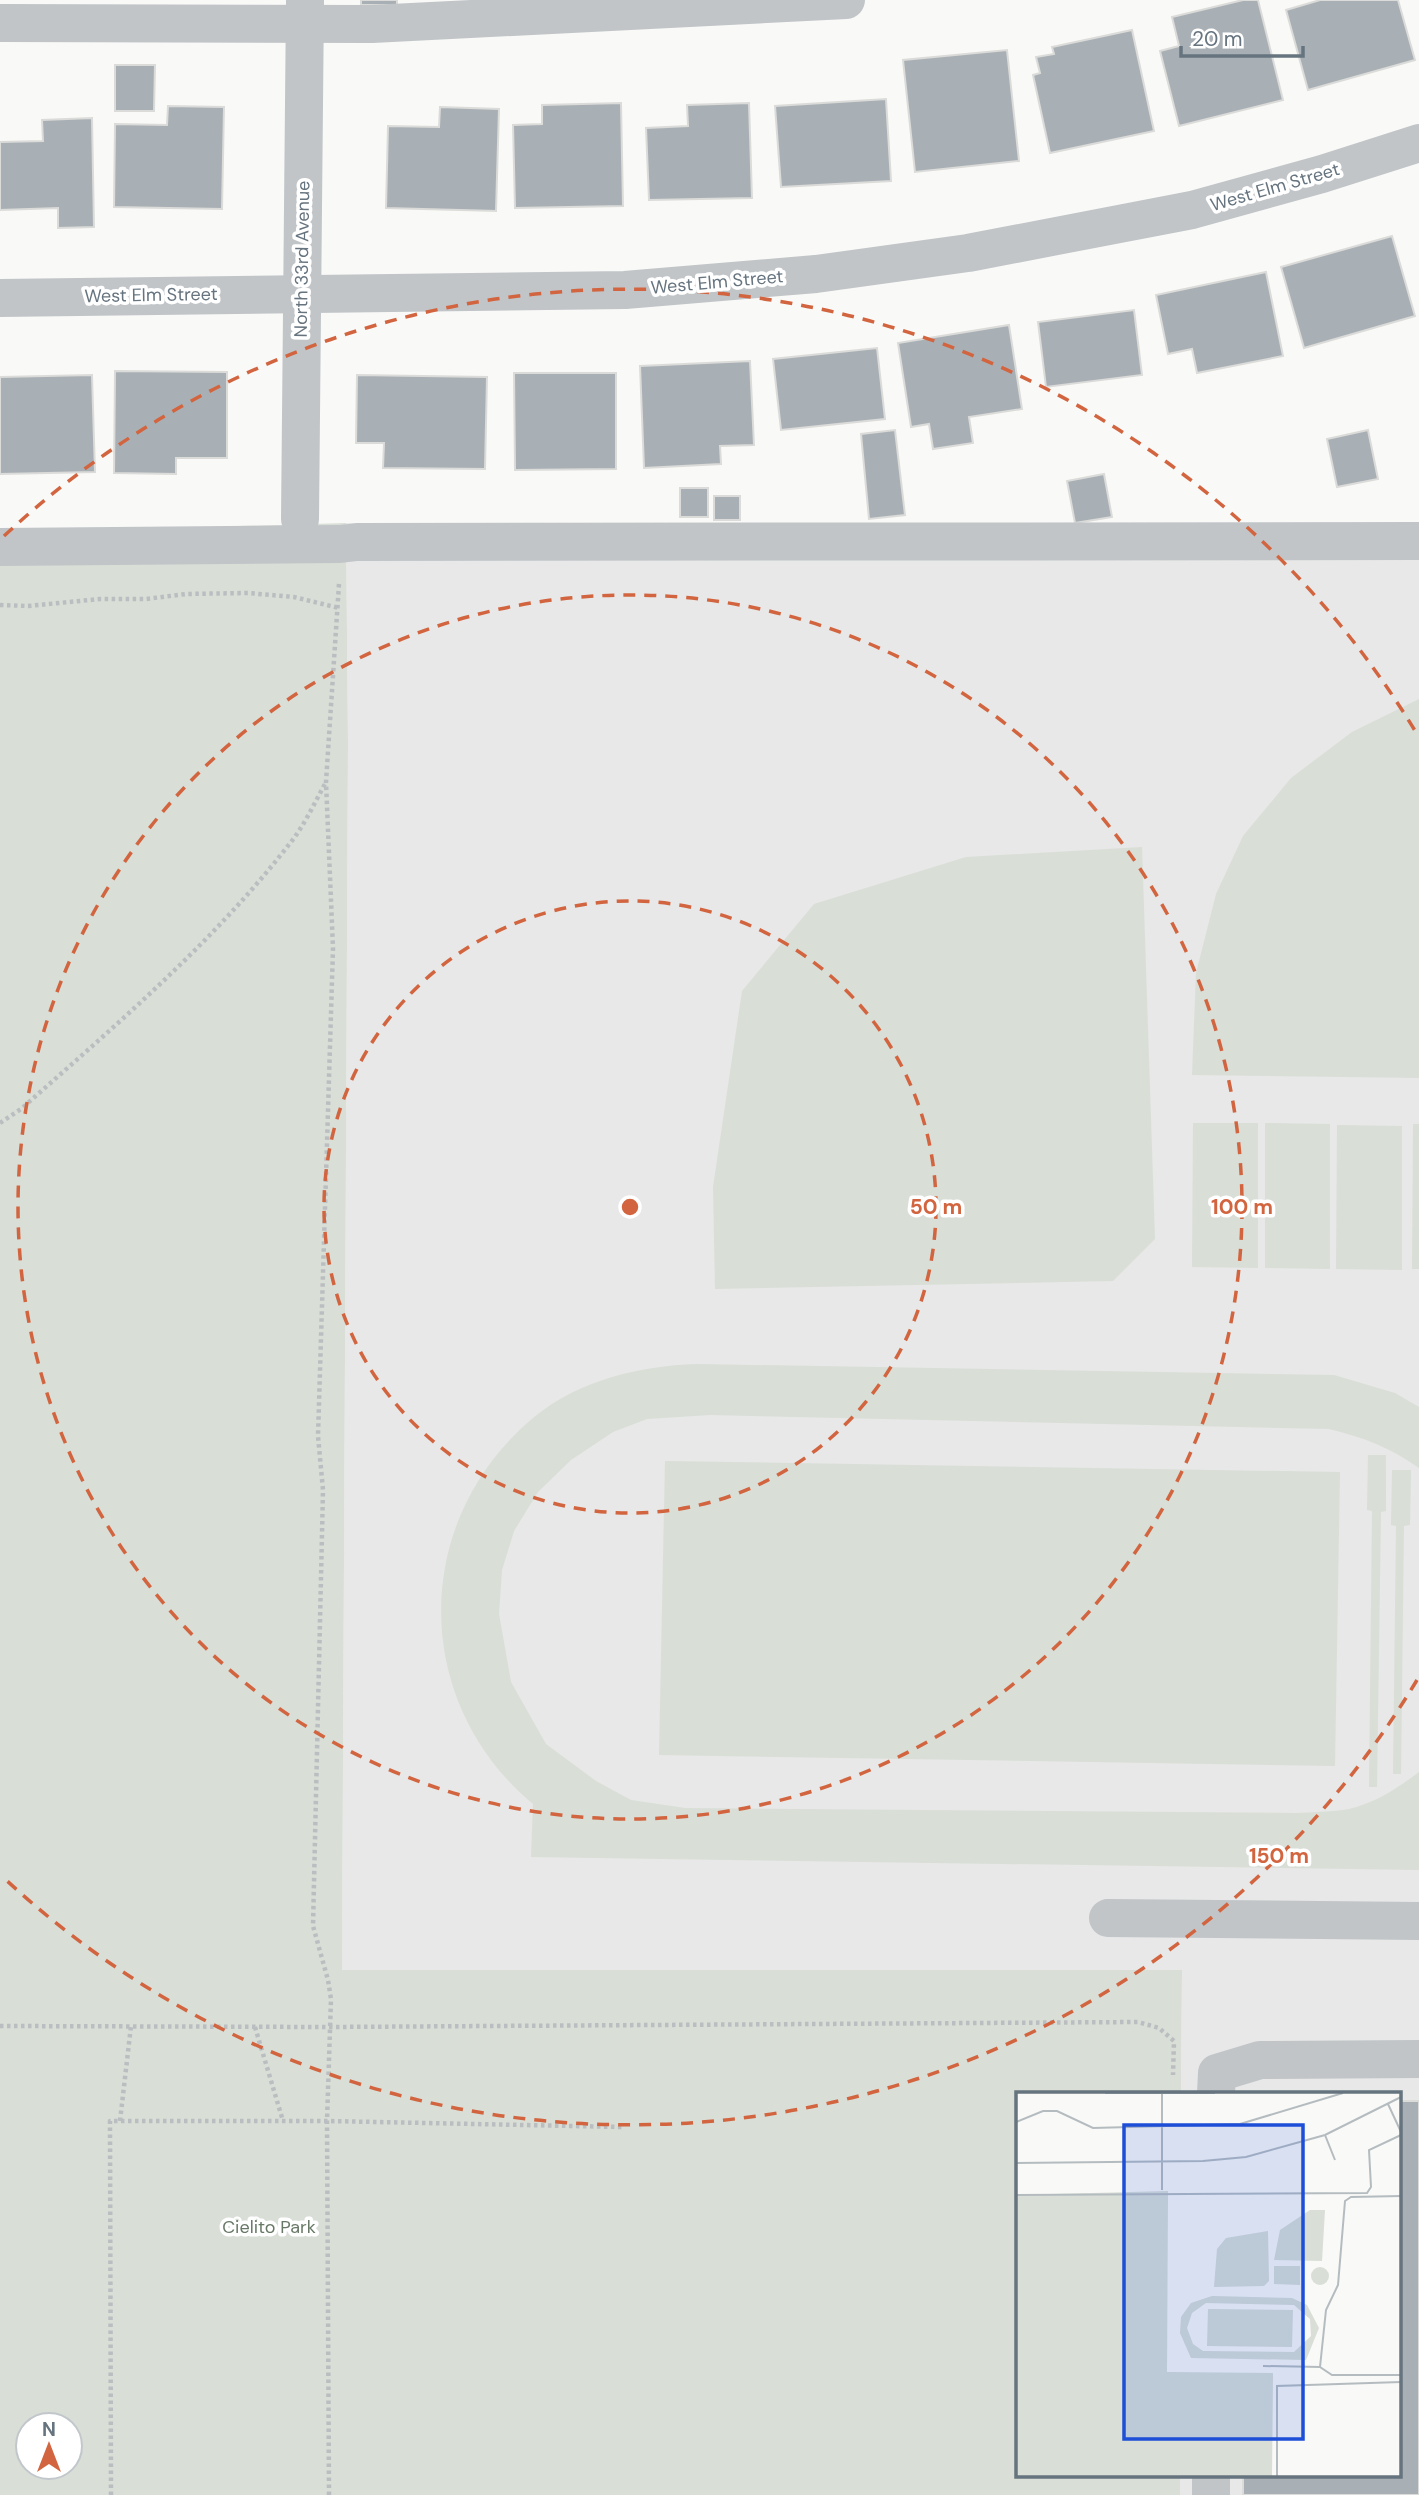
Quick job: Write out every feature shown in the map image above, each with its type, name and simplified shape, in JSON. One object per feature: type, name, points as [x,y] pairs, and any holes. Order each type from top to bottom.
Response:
[{"type":"street","points":[[0,23],[305,12],[372,24],[846,0]]},
{"type":"street","name":"North 33rd Avenue","points":[[300,519],[305,12]]},
{"type":"street","name":"West Elm Street","points":[[0,298],[625,290],[844,270],[968,253],[1192,211],[1419,143]]},
{"type":"street","points":[[0,547],[372,542],[1419,541]]},
{"type":"street","points":[[1108,1918],[1419,1920]]},
{"type":"street","points":[[1216,2092],[1217,2073],[1260,2060],[1419,2059]]},
{"type":"path","points":[[0,605],[28,606],[100,599],[248,593],[294,597],[339,608],[326,782],[333,948],[318,1436],[323,1490],[313,1926],[331,1999],[327,2121],[329,2495]]},
{"type":"path","points":[[0,1123],[21,1109],[165,982],[230,914],[293,840],[326,782]]},
{"type":"path","points":[[0,2026],[328,2027],[1138,2022],[1159,2028],[1174,2041],[1173,2081]]},
{"type":"path","points":[[120,2121],[131,2026]]},
{"type":"path","points":[[255,2027],[283,2121]]},
{"type":"path","points":[[111,2495],[110,2121],[327,2121],[622,2127]]},
{"type":"shaded area","points":[[346,523],[1419,543],[1419,2495],[1180,2495],[1180,2478],[1402,2478],[1402,2092],[1181,2092],[1182,1970],[342,1970],[348,743]]},
{"type":"green space","name":"Cielito Park","points":[[346,523],[348,743],[342,1970],[1182,1970],[1181,2092],[1016,2092],[1016,2478],[1180,2478],[1180,2495],[0,2495],[0,533]]},
{"type":"green space","points":[[1419,699],[1419,1078],[1192,1075],[1196,973],[1216,894],[1243,836],[1291,778],[1352,732]]},
{"type":"green space","points":[[1142,847],[1155,1239],[1113,1281],[715,1289],[713,1187],[742,991],[814,904],[966,857]]},
{"type":"green space","points":[[1193,1123],[1258,1123],[1258,1268],[1192,1267]]},
{"type":"green space","points":[[1265,1123],[1330,1124],[1330,1269],[1265,1268]]},
{"type":"green space","points":[[1413,1124],[1419,1124],[1419,1269],[1412,1269]]},
{"type":"green space","points":[[1337,1125],[1402,1126],[1402,1270],[1336,1269]]},
{"type":"green space","points":[[697,1364],[1334,1375],[1395,1393],[1419,1407],[1419,1468],[1376,1444],[1329,1429],[710,1415],[647,1419],[613,1432],[571,1460],[538,1492],[514,1531],[502,1570],[499,1614],[511,1682],[546,1744],[596,1781],[631,1800],[685,1808],[1297,1813],[1336,1811],[1368,1803],[1419,1772],[1419,1870],[531,1857],[533,1804],[493,1762],[464,1715],[447,1664],[441,1611],[447,1559],[464,1507],[493,1460],[533,1418],[551,1405],[610,1378],[653,1368]]},
{"type":"green space","points":[[1368,1455],[1386,1455],[1386,1511],[1381,1512],[1377,1787],[1369,1787],[1372,1511],[1367,1510]]},
{"type":"green space","points":[[665,1461],[1340,1472],[1335,1766],[659,1755]]},
{"type":"green space","points":[[1392,1470],[1411,1470],[1410,1525],[1404,1526],[1401,1774],[1393,1774],[1396,1526],[1391,1525]]},
{"type":"building","points":[[361,0],[397,0],[397,5],[361,5]]},
{"type":"building","points":[[1243,0],[1258,0],[1283,100],[1179,126],[1160,51],[1179,46],[1172,17]]},
{"type":"building","points":[[1320,0],[1398,0],[1415,60],[1308,90],[1286,10]]},
{"type":"building","points":[[1132,30],[1154,131],[1050,153],[1033,75],[1040,73],[1036,57],[1054,54],[1052,47]]},
{"type":"building","points":[[1007,50],[1019,161],[915,172],[903,60]]},
{"type":"building","points":[[115,65],[155,65],[154,111],[115,111]]},
{"type":"building","points":[[886,99],[891,181],[781,187],[775,106]]},
{"type":"building","points":[[621,103],[623,206],[515,208],[513,125],[542,124],[542,105]]},
{"type":"building","points":[[749,103],[752,198],[649,200],[646,128],[688,126],[687,105]]},
{"type":"building","points":[[168,106],[224,107],[222,209],[114,207],[115,124],[167,125]]},
{"type":"building","points":[[440,107],[499,109],[496,211],[386,208],[388,126],[439,127]]},
{"type":"building","points":[[92,118],[94,227],[58,228],[58,208],[0,210],[0,142],[43,141],[42,120]]},
{"type":"building","points":[[1392,236],[1415,316],[1304,348],[1281,267]]},
{"type":"building","points":[[1266,272],[1283,356],[1197,373],[1192,349],[1168,354],[1156,295]]},
{"type":"building","points":[[1134,310],[1142,375],[1046,387],[1038,322]]},
{"type":"building","points":[[1009,325],[1022,409],[969,417],[973,443],[933,449],[929,424],[911,427],[898,343]]},
{"type":"building","points":[[877,348],[885,419],[781,430],[773,359]]},
{"type":"building","points":[[750,361],[754,445],[720,446],[721,464],[644,468],[640,366]]},
{"type":"building","points":[[115,371],[227,372],[227,458],[176,458],[176,474],[114,473]]},
{"type":"building","points":[[514,373],[616,373],[616,469],[515,470]]},
{"type":"building","points":[[92,375],[95,472],[0,474],[0,377]]},
{"type":"building","points":[[357,375],[487,377],[485,469],[383,468],[384,443],[356,443]]},
{"type":"building","points":[[895,430],[905,515],[869,519],[861,434]]},
{"type":"building","points":[[1368,430],[1378,479],[1337,487],[1327,439]]},
{"type":"building","points":[[1104,474],[1112,517],[1075,523],[1067,481]]},
{"type":"building","points":[[680,488],[708,488],[708,517],[680,517]]},
{"type":"building","points":[[714,496],[740,496],[740,520],[714,520]]},
{"type":"building","points":[[1402,2101],[1419,2101],[1419,2495],[1243,2495],[1243,2478],[1402,2478]]}]
